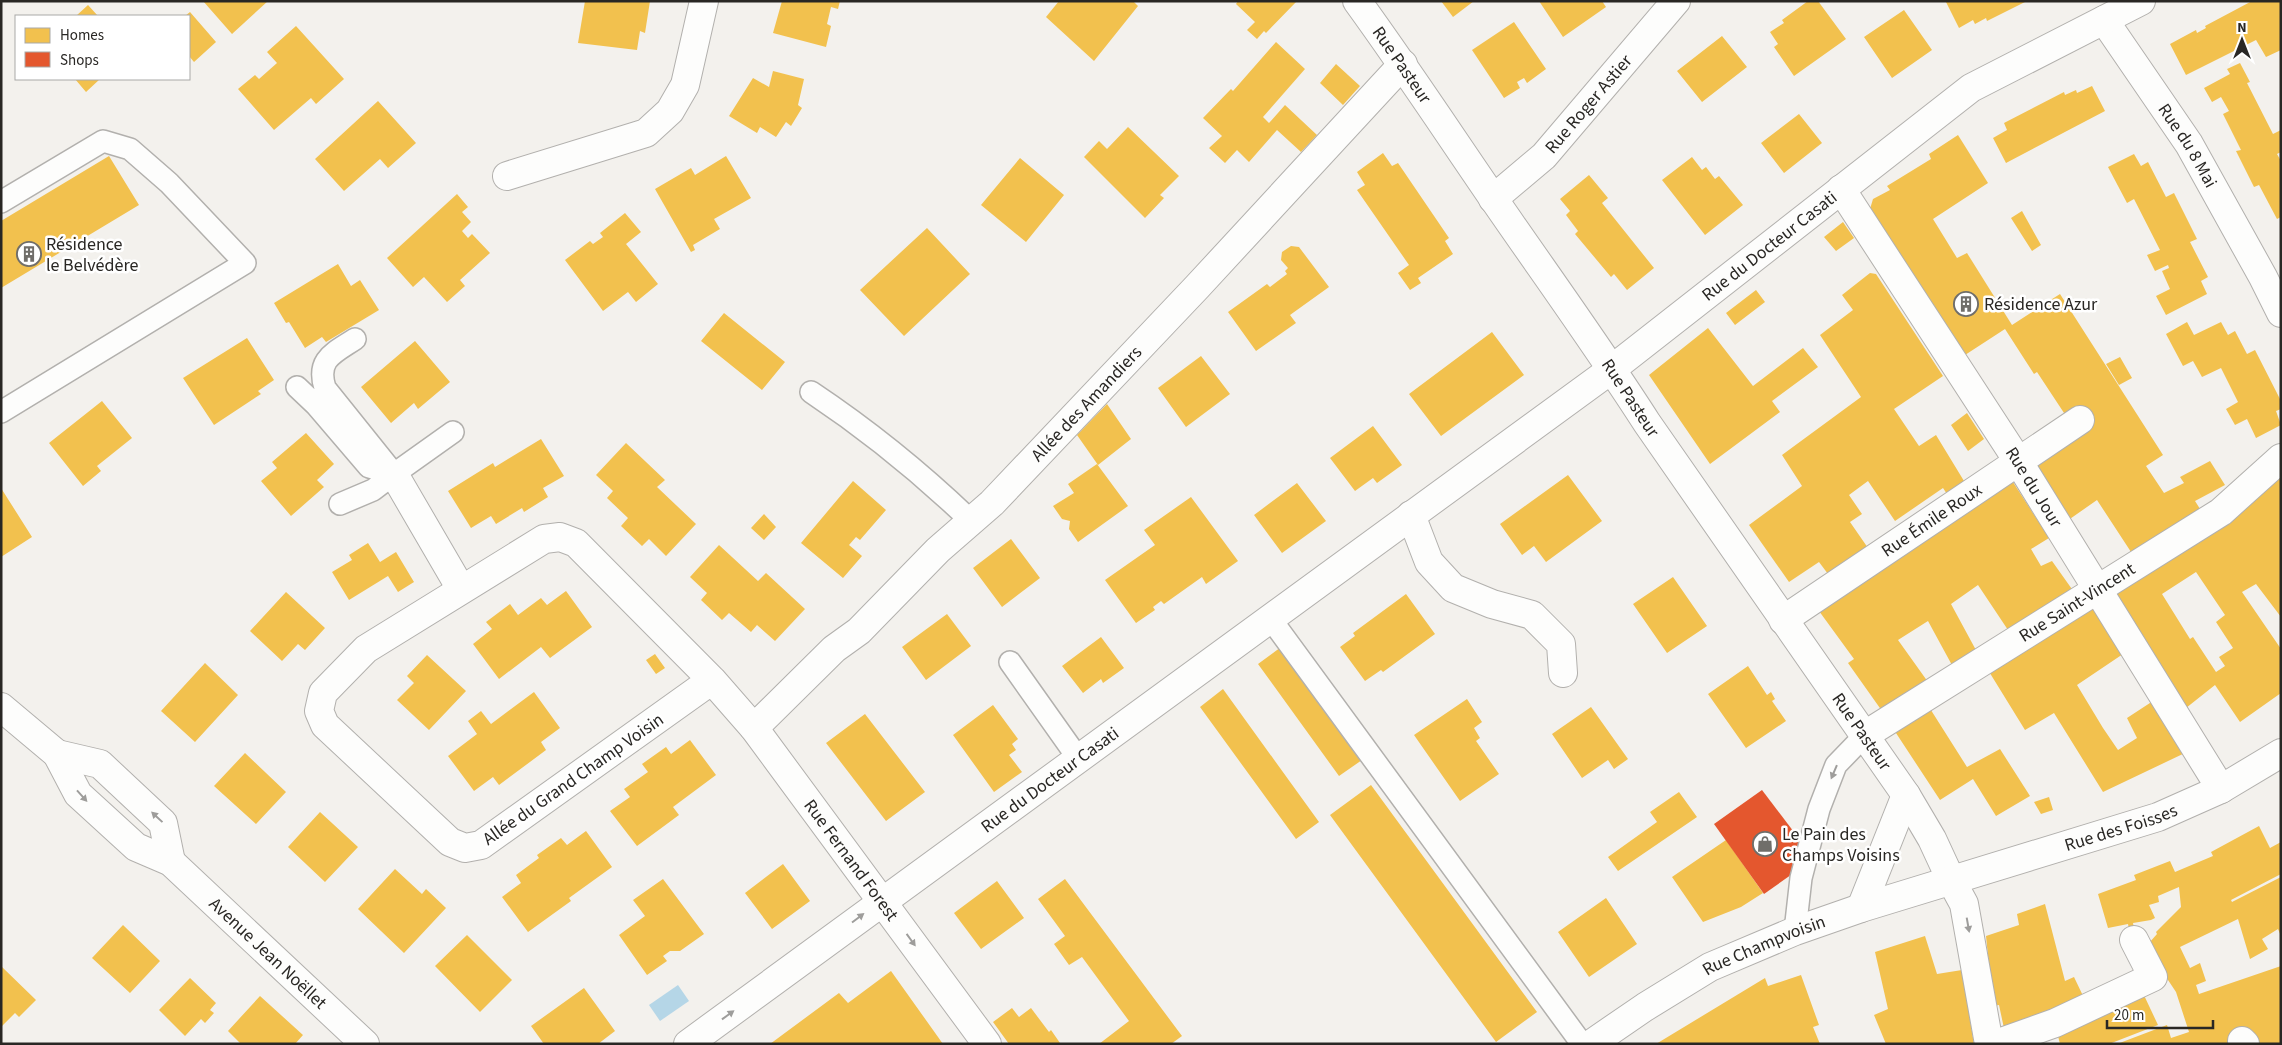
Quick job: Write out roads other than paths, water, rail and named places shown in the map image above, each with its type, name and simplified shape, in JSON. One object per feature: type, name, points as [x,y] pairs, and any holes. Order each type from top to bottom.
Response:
[{"type":"street","points":[[507,176],[646,132],[652,127],[670,111],[685,85],[704,1]]},
{"type":"street","name":"Rue Pasteur","points":[[1357,1],[1403,64],[1647,423],[1906,795],[1932,839],[1964,904],[1989,1044]]},
{"type":"street","name":"Rue Roger Astier","points":[[1493,199],[1544,156],[1676,1]]},
{"type":"street","name":"Rue du Docteur Casati","points":[[688,1044],[1612,369],[1971,88],[2120,9]]},
{"type":"street","name":"Rue du 8 Mai","points":[[2120,9],[2189,144],[2272,280],[2281,314]]},
{"type":"street","name":"Allée des Amandiers","points":[[754,728],[834,649],[859,631],[970,520],[992,503],[1190,295],[1403,64]]},
{"type":"street","name":"Rue du Jour","points":[[1841,189],[2018,461],[2221,789]]},
{"type":"street","name":"Rue Émile Roux","points":[[1783,620],[2080,420]]},
{"type":"street","name":"Rue Saint-Vincent","points":[[1865,736],[2220,512],[2281,458]]},
{"type":"street","points":[[394,474],[461,590]]},
{"type":"street","points":[[1411,515],[1429,562],[1452,588],[1492,604],[1532,616],[1561,644],[1563,673]]},
{"type":"street","name":"Allée du Grand Champ Voisin","points":[[560,537],[576,543],[712,680],[481,845],[465,848],[450,842],[332,732],[325,725],[319,711],[323,694],[366,649],[544,539],[560,537]]},
{"type":"street","name":"Rue Fernand Forest","points":[[712,680],[754,728],[987,1044]]},
{"type":"street","name":"Avenue Jean Noëllet","points":[[1,707],[57,754],[78,794],[136,847],[171,862],[365,1044]]},
{"type":"street","name":"Rue des Foisses","points":[[1951,880],[2158,817],[2221,789],[2281,753]]},
{"type":"street","name":"Avenue Jean Noëllet","points":[[57,754],[100,764],[163,823],[171,862]]},
{"type":"street","points":[[1861,908],[1906,795]]},
{"type":"street","name":"Rue Champvoisin","points":[[1591,1044],[1645,1007],[1710,967],[1795,930],[1951,880]]},
{"type":"street","points":[[1996,1044],[2055,1023],[2153,977],[2134,940]]},
{"type":"lane","points":[[1,202],[103,141],[130,149],[168,183],[245,263],[1,412]]},
{"type":"lane","points":[[355,339],[327,358],[322,367],[324,388],[394,474]]},
{"type":"lane","points":[[297,387],[316,405],[369,467],[394,474]]},
{"type":"lane","points":[[811,392],[846,416],[927,480],[970,520]]},
{"type":"lane","points":[[340,504],[373,490],[453,432]]},
{"type":"lane","points":[[1270,618],[1582,1044]]},
{"type":"lane","points":[[1010,662],[1078,758]]},
{"type":"lane","points":[[1795,930],[1800,878],[1819,809],[1836,765],[1865,736]]},
{"type":"water","points":[[678,985],[689,1001],[660,1021],[649,1005]]},
{"type":"place","name":"Résidence le Belvédère","points":[[29,254]]},
{"type":"place","name":"Résidence Azur","points":[[1966,304]]},
{"type":"place","name":"Le Pain des Champs Voisins","points":[[1765,844]]}]
